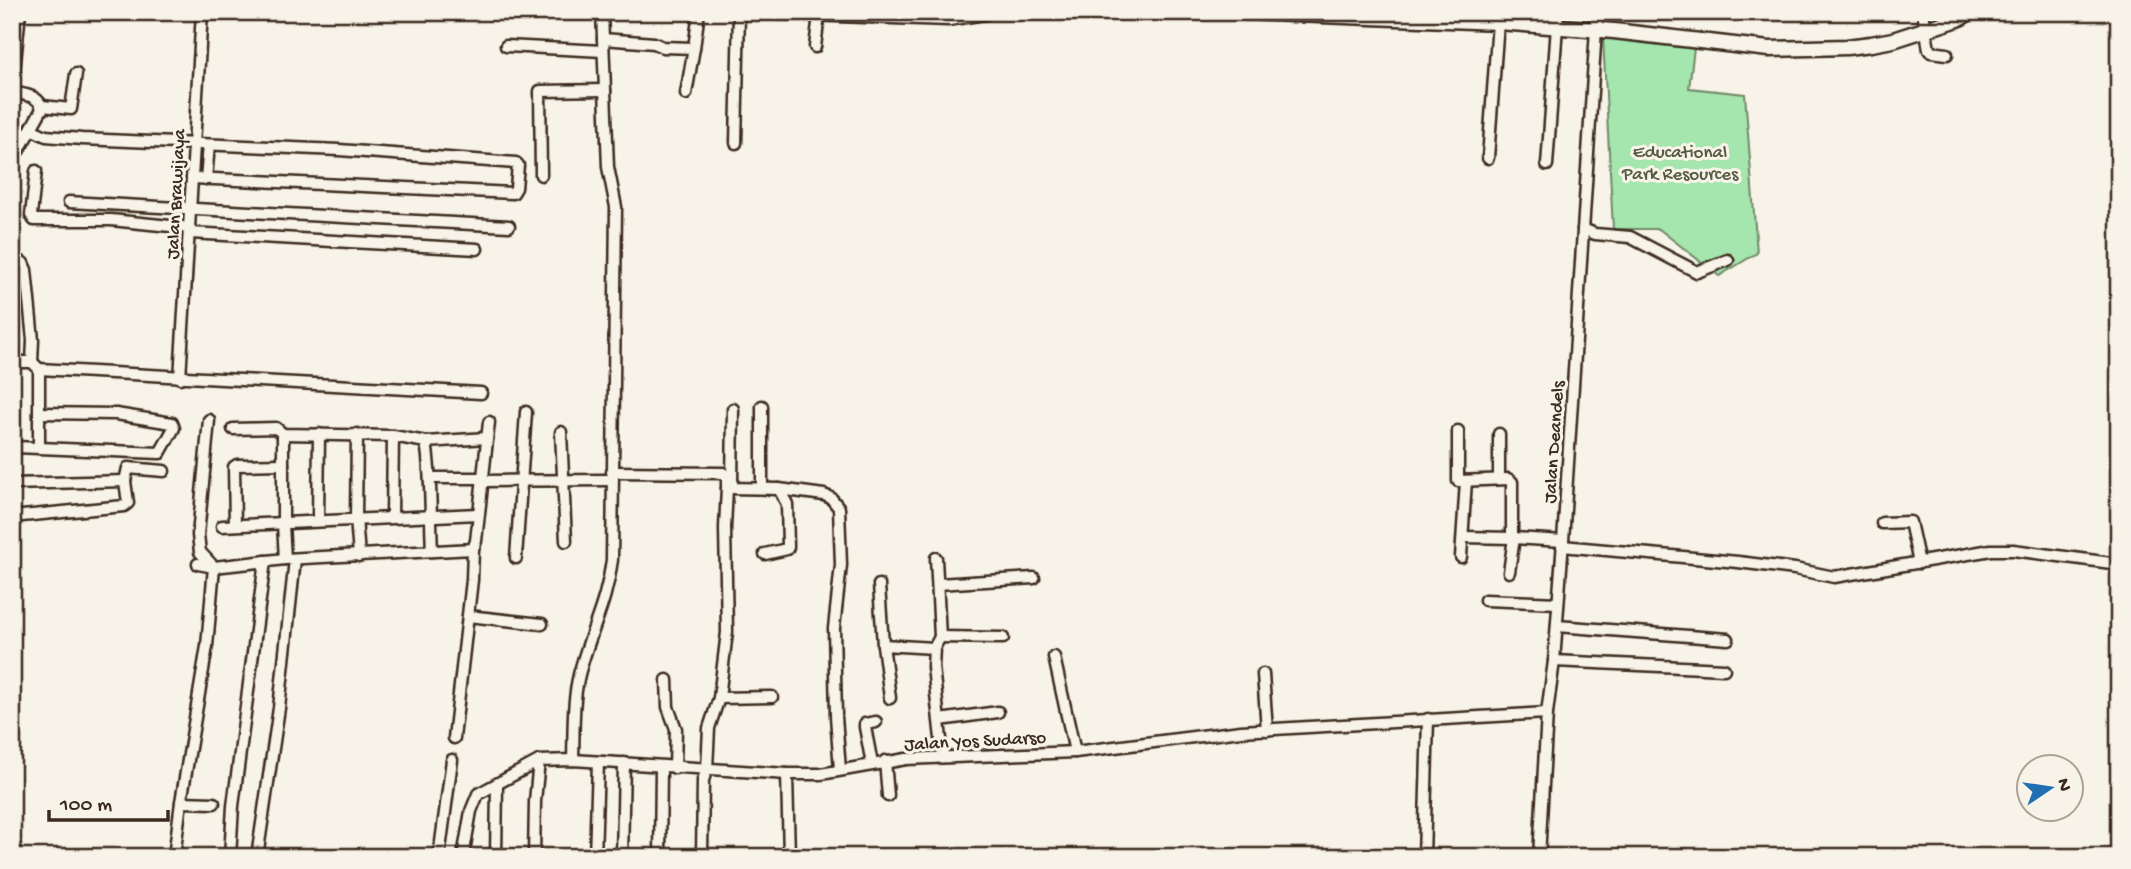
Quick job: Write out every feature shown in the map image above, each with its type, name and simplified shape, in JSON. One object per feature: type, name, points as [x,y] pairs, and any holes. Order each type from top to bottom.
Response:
[{"type":"highway","points":[[779,12],[949,18],[981,13]]},
{"type":"highway","points":[[1245,12],[1498,22],[1558,20],[1596,29],[1769,49],[1847,47],[1893,40],[1958,19],[1970,12]]},
{"type":"main road","points":[[1596,29],[1597,12]]},
{"type":"street","points":[[19,150],[33,130],[42,109],[38,98],[12,92],[20,12]]},
{"type":"street","name":"Jalan Brawijaya","points":[[180,378],[202,12]]},
{"type":"street","points":[[573,760],[575,695],[581,665],[609,586],[612,560],[616,207],[608,165],[603,12]]},
{"type":"street","points":[[686,94],[699,12]]},
{"type":"street","points":[[736,143],[739,12]]},
{"type":"street","points":[[1923,12],[1924,29],[1931,52],[1947,54]]},
{"type":"street","points":[[815,47],[819,15]]},
{"type":"street","points":[[1547,165],[1558,20]]},
{"type":"street","points":[[1489,158],[1498,22]]},
{"type":"street","name":"Jalan Deandels","points":[[1539,857],[1547,713],[1557,626],[1583,249],[1596,29]]},
{"type":"street","points":[[603,39],[694,48]]},
{"type":"street","points":[[506,46],[603,51]]},
{"type":"street","points":[[42,106],[71,108],[76,74]]},
{"type":"street","points":[[541,175],[540,91],[605,90]]},
{"type":"street","points":[[33,130],[46,136],[339,150],[518,165],[515,193],[192,178]]},
{"type":"street","points":[[205,179],[209,145]]},
{"type":"street","points":[[36,171],[31,215],[34,220],[111,220],[190,231],[477,249]]},
{"type":"street","points":[[69,202],[509,226]]},
{"type":"street","points":[[1583,232],[1630,237],[1697,272],[1728,260]]},
{"type":"street","points":[[12,256],[23,263],[26,270],[38,392],[39,448]]},
{"type":"street","points":[[12,362],[180,378],[481,393]]},
{"type":"street","points":[[762,406],[762,487]]},
{"type":"street","points":[[702,857],[703,780],[707,769],[709,729],[719,698],[727,632],[725,528],[730,487],[733,409]]},
{"type":"street","points":[[516,558],[526,412]]},
{"type":"street","points":[[15,447],[160,453],[174,425],[116,414],[39,413]]},
{"type":"street","points":[[174,857],[207,646],[214,567],[200,552],[198,535],[209,419]]},
{"type":"street","points":[[453,738],[489,422]]},
{"type":"street","points":[[233,429],[276,428],[283,434],[393,436],[426,442],[487,438]]},
{"type":"street","points":[[1458,431],[1459,481],[1508,479],[1512,482],[1513,538],[1509,572]]},
{"type":"street","points":[[561,432],[566,541]]},
{"type":"street","points":[[257,857],[279,708],[290,559],[283,524],[283,434]]},
{"type":"street","points":[[318,521],[319,434]]},
{"type":"street","points":[[357,434],[356,518],[359,556]]},
{"type":"street","points":[[1499,434],[1500,479]]},
{"type":"street","points":[[392,517],[393,436]]},
{"type":"street","points":[[426,442],[432,551]]},
{"type":"street","points":[[235,525],[234,467],[283,464]]},
{"type":"street","points":[[12,517],[124,506],[128,503],[126,471],[132,466],[164,471]]},
{"type":"street","points":[[430,478],[520,482],[723,473],[730,487]]},
{"type":"street","points":[[12,484],[125,481]]},
{"type":"street","points":[[1461,557],[1466,481]]},
{"type":"street","points":[[730,487],[762,487],[824,495],[831,498],[839,508],[841,565],[834,628],[836,716],[841,770]]},
{"type":"street","points":[[765,554],[788,547],[788,504],[779,489]]},
{"type":"street","points":[[222,526],[478,514]]},
{"type":"street","points":[[1882,523],[1910,522],[1919,563]]},
{"type":"street","points":[[1463,537],[1562,543],[1795,569],[1834,577],[1992,550],[2013,550],[2119,564]]},
{"type":"street","points":[[198,564],[214,567],[290,559],[473,549]]},
{"type":"street","points":[[936,558],[940,637],[934,648],[934,677],[943,757]]},
{"type":"street","points":[[230,857],[233,806],[265,561]]},
{"type":"street","points":[[938,584],[1034,578]]},
{"type":"street","points":[[879,585],[890,698]]},
{"type":"street","points":[[1485,600],[1558,603]]},
{"type":"street","points":[[468,616],[542,624]]},
{"type":"street","points":[[1557,626],[1728,639]]},
{"type":"street","points":[[940,637],[1003,638]]},
{"type":"street","points":[[883,645],[934,648]]},
{"type":"street","points":[[1054,657],[1075,752]]},
{"type":"street","points":[[1554,660],[1724,669]]},
{"type":"street","points":[[1263,674],[1267,730]]},
{"type":"street","points":[[667,680],[668,707],[676,729],[674,768]]},
{"type":"street","points":[[719,698],[772,697]]},
{"type":"street","points":[[940,720],[998,712]]},
{"type":"street","name":"Jalan Yos Sudarso","points":[[463,857],[474,800],[478,794],[540,761],[573,760],[661,768],[821,774],[885,761],[1075,752],[1241,730],[1547,713]]},
{"type":"street","points":[[1424,857],[1428,719]]},
{"type":"street","points":[[872,764],[865,727],[876,722]]},
{"type":"street","points":[[439,857],[452,761]]},
{"type":"street","points":[[534,857],[535,801],[540,761]]},
{"type":"street","points":[[885,761],[888,796]]},
{"type":"street","points":[[595,857],[598,762]]},
{"type":"street","points":[[622,857],[624,763]]},
{"type":"street","points":[[660,857],[661,768]]},
{"type":"street","points":[[787,774],[789,857]]},
{"type":"street","points":[[496,857],[497,784]]},
{"type":"street","points":[[181,802],[214,803]]},
{"type":"green space","name":"Educational Park Resources","points":[[1603,37],[1694,48],[1689,88],[1745,94],[1757,253],[1719,276],[1659,229],[1613,229]]}]
